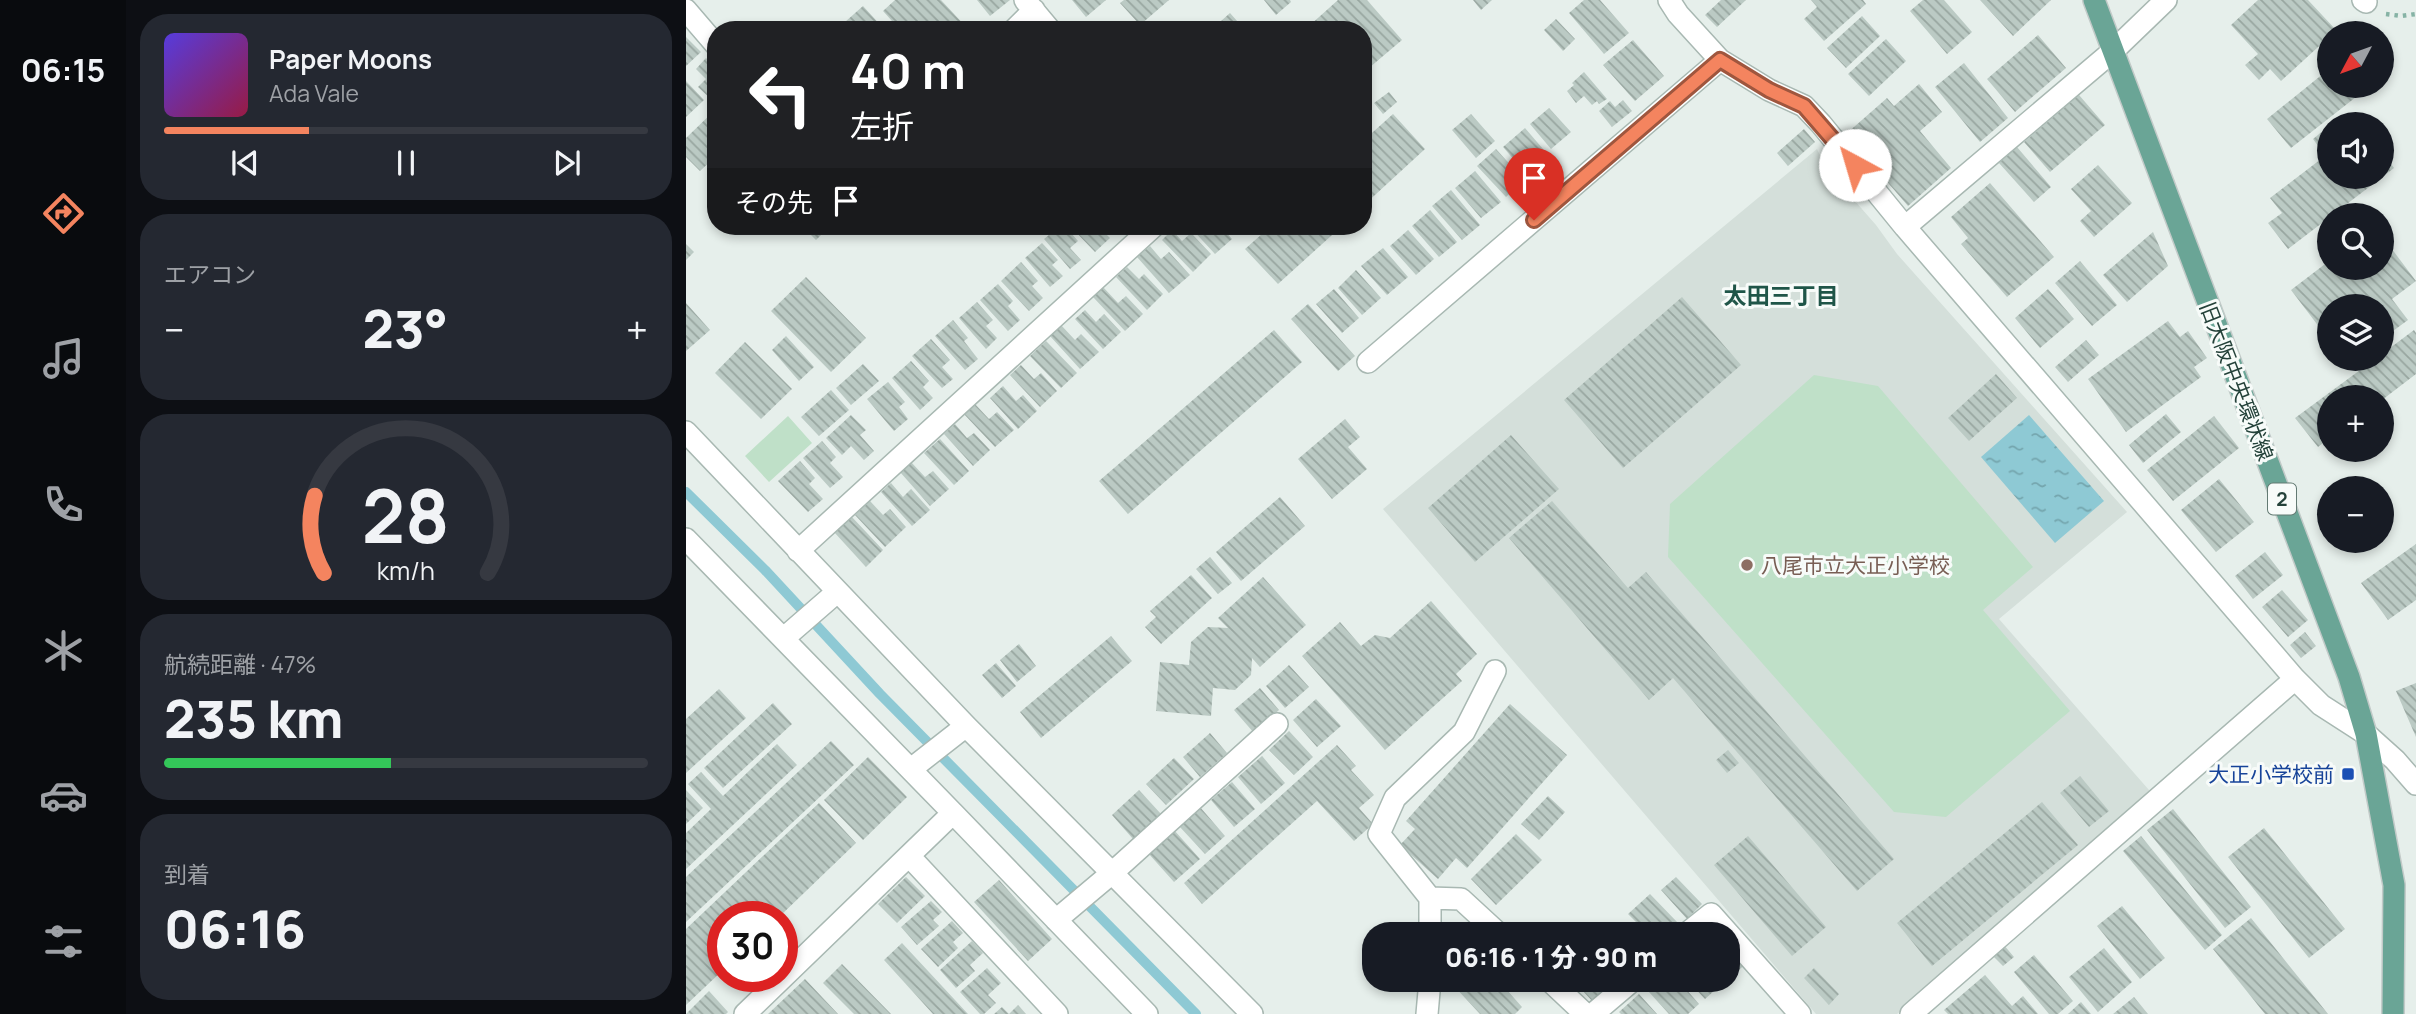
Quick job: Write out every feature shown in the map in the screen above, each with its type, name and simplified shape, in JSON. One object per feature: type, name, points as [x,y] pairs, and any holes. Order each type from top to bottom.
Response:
[{"type":"main road","name":"旧大阪中央環状線","points":[[2094,0],[2344,664],[2366,734],[2393,885],[2393,1014]]},
{"type":"street","points":[[1669,0],[1678,14],[1720,60],[1769,90],[1804,106],[2295,679],[2321,705],[2366,734],[2416,783]]},
{"type":"street","points":[[1905,227],[2113,51],[2166,0]]},
{"type":"street","points":[[1020,21],[1030,5],[1043,21]]},
{"type":"street","points":[[687,12],[707,35]]},
{"type":"street","points":[[1368,362],[1720,60]]},
{"type":"street","points":[[798,551],[1144,235]]},
{"type":"street","points":[[686,432],[966,726],[1244,1011]]},
{"type":"street","points":[[686,539],[1147,1014]]},
{"type":"street","points":[[784,638],[837,592]]},
{"type":"street","points":[[1430,922],[1430,898],[1379,834],[1395,798],[1464,732],[1495,670]]},
{"type":"street","points":[[1918,1012],[2295,679]]},
{"type":"street","points":[[1056,920],[1277,724]]},
{"type":"street","points":[[911,769],[966,726]]},
{"type":"street","points":[[745,1014],[953,813]]},
{"type":"street","points":[[909,856],[1057,1014]]},
{"type":"street","points":[[1430,898],[1461,899],[1486,922]]},
{"type":"street","points":[[1701,922],[1711,914],[1718,922]]},
{"type":"street","points":[[1740,947],[1800,1014]]},
{"type":"street","points":[[1427,1014],[1429,992]]},
{"type":"street","points":[[1562,992],[1586,1014]]},
{"type":"street","points":[[1593,1014],[1619,992]]},
{"type":"shaded area","name":"八尾市立大正小学校","points":[[1817,149],[1826,168],[1876,225],[1897,254],[2127,512],[1999,619],[2156,798],[1897,1014],[1816,1014],[1740,925],[1740,922],[1737,922],[1383,509]]},
{"type":"green space","points":[[1814,375],[1878,386],[2033,567],[1983,610],[2070,711],[1946,817],[1894,812],[1668,557],[1670,504]]},
{"type":"green space","points":[[788,416],[812,443],[769,482],[745,456]]},
{"type":"water","points":[[2029,415],[2104,501],[2055,543],[1981,457]]},
{"type":"building","points":[[895,0],[941,0],[961,21],[892,21],[883,11]]},
{"type":"building","points":[[977,0],[1010,0],[990,16]]},
{"type":"building","points":[[1072,0],[1106,0],[1086,17]]},
{"type":"building","points":[[1124,0],[1169,0],[1145,21],[1136,21],[1120,3]]},
{"type":"building","points":[[1264,0],[1290,0],[1291,2],[1276,15]]},
{"type":"building","points":[[1338,0],[1367,0],[1402,40],[1372,65],[1372,21],[1315,21]]},
{"type":"building","points":[[1473,0],[1492,0],[1481,10]]},
{"type":"building","points":[[1584,0],[1600,0],[1629,33],[1604,54],[1569,13]]},
{"type":"building","points":[[1721,0],[1746,0],[1717,27],[1705,15]]},
{"type":"building","points":[[1811,0],[1863,0],[1866,4],[1824,41],[1804,19],[1817,7]]},
{"type":"building","points":[[1923,0],[1944,0],[1972,32],[1947,54],[1910,11]]},
{"type":"building","points":[[1980,0],[2051,0],[2013,36]]},
{"type":"building","points":[[2258,0],[2308,0],[2328,21],[2317,21],[2317,48],[2281,81],[2270,69],[2259,80],[2245,65],[2258,54],[2231,25]]},
{"type":"building","points":[[863,6],[877,21],[846,21]]},
{"type":"building","points":[[1230,13],[1237,21],[1221,21]]},
{"type":"building","points":[[1862,16],[1880,36],[1846,68],[1827,48]]},
{"type":"building","points":[[1556,19],[1575,39],[1563,51],[1544,30]]},
{"type":"building","points":[[2038,35],[2066,68],[2015,112],[1987,79]]},
{"type":"building","points":[[686,37],[701,52],[686,66]]},
{"type":"building","points":[[1886,39],[1906,61],[1869,96],[1848,74]]},
{"type":"building","points":[[1633,40],[1664,76],[1635,101],[1603,65]]},
{"type":"building","points":[[707,59],[707,95],[698,87],[706,79],[696,69]]},
{"type":"building","points":[[1964,63],[2008,118],[1980,142],[1935,87]]},
{"type":"building","points":[[1584,72],[1607,99],[1592,105],[1584,96],[1576,103],[1567,91]]},
{"type":"building","points":[[2317,79],[2317,98],[2355,98],[2337,112],[2317,112],[2317,128],[2291,148],[2267,119]]},
{"type":"building","points":[[686,81],[704,100],[686,117]]},
{"type":"building","points":[[1919,84],[1942,112],[1920,131],[1951,168],[1908,206],[1846,134],[1887,98],[1894,106]]},
{"type":"building","points":[[1389,92],[1397,102],[1383,114],[1374,103]]},
{"type":"building","points":[[2079,95],[2105,125],[2050,172],[2024,142]]},
{"type":"building","points":[[1623,100],[1632,111],[1612,127],[1599,111],[1610,101],[1615,107]]},
{"type":"building","points":[[1549,108],[1571,132],[1551,149],[1530,124]]},
{"type":"building","points":[[1393,114],[1425,149],[1372,198],[1372,133]]},
{"type":"building","points":[[1471,114],[1495,141],[1476,158],[1452,130]]},
{"type":"building","points":[[707,118],[707,164],[700,171],[686,157],[686,138]]},
{"type":"building","points":[[1525,128],[1549,156],[1527,175],[1503,147]]},
{"type":"building","points":[[1804,129],[1815,142],[1788,166],[1777,153]]},
{"type":"building","points":[[2017,147],[2051,187],[2034,202],[1999,163]]},
{"type":"building","points":[[1496,149],[1524,180],[1506,197],[1477,166]]},
{"type":"building","points":[[2317,162],[2317,189],[2367,189],[2348,203],[2317,203],[2317,227],[2288,249],[2268,223],[2282,213],[2270,198]]},
{"type":"building","points":[[2098,165],[2132,203],[2094,237],[2080,221],[2091,211],[2071,189]]},
{"type":"building","points":[[1475,171],[1501,202],[1481,218],[1455,188]]},
{"type":"building","points":[[1990,183],[2054,257],[2007,297],[1961,244],[1968,238],[1951,217]]},
{"type":"building","points":[[1451,190],[1480,225],[1462,240],[1432,206]]},
{"type":"building","points":[[1430,210],[1457,242],[1439,257],[1412,226]]},
{"type":"building","points":[[1408,230],[1434,259],[1416,275],[1390,246]]},
{"type":"building","points":[[2153,232],[2168,266],[2127,302],[2103,275]]},
{"type":"building","points":[[1049,235],[1073,235],[1078,241],[1070,248],[1081,260],[1070,269],[1044,239]]},
{"type":"building","points":[[1079,235],[1107,235],[1110,238],[1095,252]]},
{"type":"building","points":[[1167,235],[1177,235],[1182,241],[1193,235],[1211,254],[1193,272],[1162,240]]},
{"type":"building","points":[[1197,235],[1229,235],[1232,239],[1215,254]]},
{"type":"building","points":[[1261,235],[1332,235],[1278,284],[1245,249]]},
{"type":"building","points":[[1042,243],[1058,260],[1052,265],[1063,276],[1050,287],[1025,258]]},
{"type":"building","points":[[686,244],[694,252],[686,260]]},
{"type":"building","points":[[1150,246],[1161,259],[1169,252],[1190,275],[1169,293],[1137,257]]},
{"type":"building","points":[[1383,248],[1408,277],[1387,295],[1361,266]]},
{"type":"building","points":[[2394,252],[2416,281],[2394,298],[2394,294],[2317,294],[2317,324],[2291,290],[2317,270],[2317,280],[2394,280]]},
{"type":"building","points":[[2080,261],[2117,305],[2092,326],[2055,283]]},
{"type":"building","points":[[1021,262],[1038,281],[1032,286],[1043,298],[1029,311],[1001,281]]},
{"type":"building","points":[[1127,267],[1139,279],[1144,274],[1163,294],[1147,310],[1116,277]]},
{"type":"building","points":[[1356,270],[1381,298],[1362,315],[1338,288]]},
{"type":"building","points":[[806,277],[866,338],[831,372],[771,311]]},
{"type":"building","points":[[998,284],[1013,301],[1008,306],[1020,320],[1008,331],[980,300]]},
{"type":"building","points":[[1103,287],[1118,303],[1126,296],[1143,314],[1125,331],[1093,297]]},
{"type":"building","points":[[1334,289],[1359,318],[1342,333],[1316,304]]},
{"type":"building","points":[[2048,289],[2074,319],[2040,348],[2015,318]]},
{"type":"building","points":[[1682,297],[1741,365],[1623,468],[1564,400]]},
{"type":"building","points":[[977,302],[993,320],[986,326],[997,338],[986,349],[959,318]]},
{"type":"building","points":[[2394,302],[2408,320],[2394,330]]},
{"type":"building","points":[[686,303],[710,330],[686,351]]},
{"type":"building","points":[[1308,304],[1355,356],[1338,371],[1291,319]]},
{"type":"building","points":[[1085,310],[1096,322],[1104,314],[1121,332],[1103,349],[1075,319]]},
{"type":"building","points":[[953,320],[968,338],[964,341],[978,359],[965,370],[935,336]]},
{"type":"building","points":[[2168,321],[2180,337],[2188,331],[2207,358],[2194,367],[2201,377],[2126,432],[2088,379]]},
{"type":"building","points":[[1061,325],[1075,340],[1081,334],[1099,352],[1080,369],[1050,336]]},
{"type":"building","points":[[1274,330],[1302,362],[1128,514],[1099,481]]},
{"type":"building","points":[[2414,330],[2416,333],[2416,374],[2394,391],[2394,385],[2340,385],[2359,371],[2394,371],[2394,345]]},
{"type":"building","points":[[786,336],[814,367],[799,381],[772,350]]},
{"type":"building","points":[[931,339],[950,360],[942,367],[953,379],[942,388],[912,356]]},
{"type":"building","points":[[2086,340],[2099,355],[2068,382],[2055,367]]},
{"type":"building","points":[[1046,341],[1077,373],[1061,388],[1030,356]]},
{"type":"building","points":[[745,342],[792,389],[761,419],[715,373]]},
{"type":"building","points":[[911,361],[929,381],[923,387],[933,398],[920,410],[892,378]]},
{"type":"building","points":[[863,364],[879,381],[851,405],[836,388]]},
{"type":"building","points":[[1021,365],[1034,379],[1041,373],[1057,391],[1040,407],[1010,375]]},
{"type":"building","points":[[1996,374],[2017,398],[1969,441],[1948,418]]},
{"type":"building","points":[[888,382],[905,402],[899,407],[908,419],[894,431],[867,399]]},
{"type":"building","points":[[1003,386],[1016,401],[1023,395],[1037,411],[1018,429],[990,398]]},
{"type":"building","points":[[831,390],[849,410],[819,436],[801,417]]},
{"type":"building","points":[[2317,402],[2317,446],[2295,418]]},
{"type":"building","points":[[974,403],[989,419],[997,412],[1014,430],[995,447],[963,413]]},
{"type":"building","points":[[2166,414],[2181,432],[2143,463],[2129,445]]},
{"type":"building","points":[[851,415],[866,430],[860,435],[874,451],[864,460],[851,446],[842,455],[826,438]]},
{"type":"building","points":[[2214,416],[2239,448],[2173,501],[2147,470]]},
{"type":"building","points":[[1345,419],[1360,437],[1348,447],[1367,469],[1332,499],[1298,459]]},
{"type":"building","points":[[955,424],[967,438],[974,433],[990,450],[973,466],[944,434]]},
{"type":"building","points":[[1511,435],[1559,489],[1475,562],[1428,508]]},
{"type":"building","points":[[940,439],[969,471],[954,485],[924,453]]},
{"type":"building","points":[[822,441],[836,457],[830,463],[843,477],[830,488],[803,458]]},
{"type":"building","points":[[800,461],[815,478],[809,484],[823,499],[808,512],[778,481]]},
{"type":"building","points":[[911,462],[925,477],[933,471],[949,489],[930,506],[900,472]]},
{"type":"building","points":[[2219,479],[2254,522],[2216,552],[2181,510]]},
{"type":"building","points":[[891,483],[903,497],[911,489],[930,510],[912,526],[881,492]]},
{"type":"building","points":[[1280,497],[1305,526],[1241,581],[1216,552]]},
{"type":"building","points":[[870,501],[883,515],[890,509],[906,527],[885,547],[855,515]]},
{"type":"building","points":[[1552,501],[1628,588],[1646,572],[1894,859],[1857,891],[1673,678],[1649,700],[1509,538]]},
{"type":"building","points":[[851,516],[883,550],[866,567],[834,532]]},
{"type":"building","points":[[2416,544],[2416,600],[2388,620],[2361,583]]},
{"type":"building","points":[[2265,552],[2283,575],[2253,599],[2235,576]]},
{"type":"building","points":[[1210,557],[1232,583],[1218,594],[1196,569]]},
{"type":"building","points":[[1191,575],[1212,598],[1161,644],[1145,627],[1156,617],[1150,611]]},
{"type":"building","points":[[1263,577],[1306,625],[1260,667],[1252,658],[1251,675],[1235,690],[1213,688],[1211,716],[1156,711],[1160,662],[1189,665],[1191,642],[1208,627],[1228,628],[1218,618]]},
{"type":"building","points":[[2282,590],[2308,620],[2288,637],[2262,607]]},
{"type":"building","points":[[1431,601],[1477,654],[1456,674],[1462,681],[1385,750],[1302,656],[1340,622],[1361,646],[1375,635],[1390,638]]},
{"type":"building","points":[[2305,632],[2316,646],[2301,658],[2290,645]]},
{"type":"building","points":[[1111,636],[1132,661],[1041,738],[1020,712]]},
{"type":"building","points":[[1019,644],[1036,666],[1017,682],[1000,660]]},
{"type":"building","points":[[996,663],[1016,686],[1002,698],[982,675]]},
{"type":"building","points":[[1289,665],[1309,687],[1285,708],[1266,686]]},
{"type":"building","points":[[2416,683],[2416,737],[2396,691]]},
{"type":"building","points":[[1260,688],[1279,710],[1254,733],[1234,710]]},
{"type":"building","points":[[719,689],[746,718],[686,773],[686,719]]},
{"type":"building","points":[[1316,699],[1341,726],[1317,747],[1293,720]]},
{"type":"building","points":[[773,703],[792,724],[723,788],[704,768]]},
{"type":"building","points":[[1510,704],[1567,755],[1467,868],[1456,858],[1438,879],[1400,845],[1415,829],[1406,821]]},
{"type":"building","points":[[1289,731],[1313,757],[1294,775],[1269,750]]},
{"type":"building","points":[[1210,733],[1227,753],[1200,777],[1183,757]]},
{"type":"building","points":[[831,741],[854,765],[686,922],[686,877]]},
{"type":"building","points":[[777,744],[797,765],[686,869],[686,833],[711,809],[688,784],[701,772],[723,796]]},
{"type":"building","points":[[1337,745],[1356,766],[1351,770],[1374,795],[1359,808],[1373,824],[1354,841],[1317,801],[1202,904],[1184,883]]},
{"type":"building","points":[[1728,750],[1739,763],[1727,773],[1716,760]]},
{"type":"building","points":[[1262,756],[1285,783],[1261,804],[1238,777]]},
{"type":"building","points":[[868,757],[907,797],[863,840],[824,800]]},
{"type":"building","points":[[1174,758],[1194,779],[1166,805],[1146,784]]},
{"type":"building","points":[[2080,776],[2109,811],[2089,827],[2060,793]]},
{"type":"building","points":[[1232,782],[1255,809],[1234,827],[1211,800]]},
{"type":"building","points":[[686,790],[703,808],[686,824]]},
{"type":"building","points":[[1139,790],[1161,814],[1133,839],[1112,815]]},
{"type":"building","points":[[1548,796],[1565,812],[1539,840],[1521,824]]},
{"type":"building","points":[[2042,802],[2078,845],[1932,966],[1897,923]]},
{"type":"building","points":[[819,803],[856,843],[796,901],[716,901]]},
{"type":"building","points":[[1200,807],[1225,836],[1205,854],[1179,826]]},
{"type":"building","points":[[2173,809],[2251,907],[2225,928],[2147,830]]},
{"type":"building","points":[[2264,828],[2345,929],[2309,958],[2228,857]]},
{"type":"building","points":[[1174,830],[1200,859],[1174,882],[1148,853]]},
{"type":"building","points":[[1516,834],[1542,860],[1496,905],[1471,879]]},
{"type":"building","points":[[1748,836],[1826,927],[1792,956],[1714,865]]},
{"type":"building","points":[[2141,836],[2222,935],[2205,950],[2123,851]]},
{"type":"building","points":[[906,877],[925,896],[897,923],[878,904]]},
{"type":"building","points":[[1676,877],[1702,904],[1687,919],[1661,890]]},
{"type":"building","points":[[999,880],[1052,939],[1028,961],[974,902]]},
{"type":"building","points":[[1650,894],[1677,922],[1636,922],[1628,914]]},
{"type":"building","points":[[931,901],[942,912],[933,920],[939,926],[917,945],[901,927]]},
{"type":"building","points":[[2122,906],[2165,958],[2140,979],[2097,926]]},
{"type":"building","points":[[707,909],[707,985],[686,1005],[686,929]]},
{"type":"building","points":[[2251,918],[2328,1014],[2265,1014],[2213,949]]},
{"type":"building","points":[[952,921],[963,933],[953,942],[958,948],[938,967],[921,949]]},
{"type":"building","points":[[972,941],[983,953],[970,965],[975,971],[956,988],[940,970]]},
{"type":"building","points":[[902,943],[968,1014],[933,1014],[884,960]]},
{"type":"building","points":[[2003,944],[2014,957],[2003,966],[1991,954]]},
{"type":"building","points":[[2104,948],[2132,982],[2098,1012],[2069,977]]},
{"type":"building","points":[[1740,955],[1747,963],[1740,969]]},
{"type":"building","points":[[2034,955],[2073,1001],[2058,1014],[2049,1014],[2014,972]]},
{"type":"building","points":[[842,964],[891,1014],[854,1014],[823,983]]},
{"type":"building","points":[[987,968],[1001,983],[988,995],[996,1003],[984,1014],[980,1014],[960,992]]},
{"type":"building","points":[[1814,968],[1839,994],[1829,1005],[1804,978]]},
{"type":"building","points":[[1985,975],[2012,1006],[2023,996],[2038,1014],[1948,1014],[1944,1010]]},
{"type":"building","points":[[805,979],[838,1014],[768,1014],[791,992],[798,992],[798,986]]},
{"type":"building","points":[[708,992],[728,1012],[726,1014],[686,1014]]},
{"type":"building","points":[[1460,992],[1509,992],[1522,1007],[1515,1014],[1480,1014]]},
{"type":"building","points":[[1584,992],[1604,992],[1593,1002]]},
{"type":"building","points":[[1649,992],[1688,992],[1699,1004],[1688,1014],[1669,1014]]},
{"type":"building","points":[[1698,992],[1713,992],[1705,999]]},
{"type":"building","points":[[1639,994],[1657,1014],[1619,1012]]},
{"type":"building","points":[[2134,997],[2148,1014],[2113,1014]]},
{"type":"building","points":[[2081,1002],[2091,1014],[2068,1014]]},
{"type":"building","points":[[1018,1005],[1026,1014],[1009,1014]]},
{"type":"building","points":[[1002,1007],[1009,1014],[994,1014]]},
{"type":"waterway","points":[[686,492],[765,570],[880,694],[1196,1014]]},
{"type":"place","name":"八尾市立大正小学校","points":[[1747,565]]},
{"type":"place","name":"大正小学校前","points":[[2348,774]]},
{"type":"district","name":"太田三丁目","points":[[1781,295]]},
{"type":"route","points":[[1534,220],[1720,60],[1769,90],[1804,106],[1855,165]]}]
